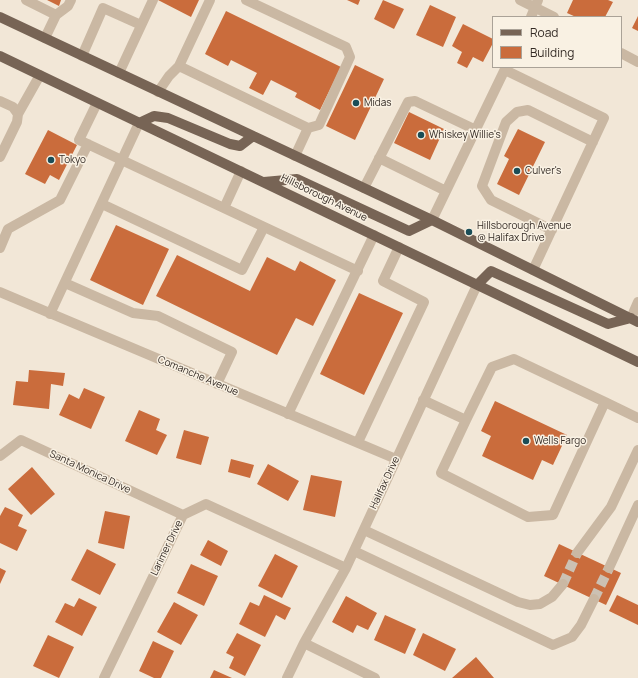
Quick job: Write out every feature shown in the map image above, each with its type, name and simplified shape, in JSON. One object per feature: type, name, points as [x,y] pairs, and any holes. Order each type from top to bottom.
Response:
[{"type":"main road","points":[[0,17],[432,220],[634,320]]},
{"type":"main road","name":"Hillsborough Avenue","points":[[0,56],[638,362]]},
{"type":"main road","points":[[139,123],[154,116],[168,118],[230,144],[240,146],[253,136]]},
{"type":"main road","points":[[264,182],[297,179],[409,231],[432,220]]},
{"type":"main road","points":[[477,284],[491,271],[608,324],[634,320]]},
{"type":"street","points":[[26,0],[56,15]]},
{"type":"street","points":[[45,38],[56,15],[68,6],[71,0]]},
{"type":"street","points":[[119,74],[153,0]]},
{"type":"street","points":[[158,92],[169,76],[179,66],[210,0]]},
{"type":"street","points":[[246,0],[346,47],[350,57],[319,124],[308,128],[295,156]]},
{"type":"street","points":[[520,0],[537,4],[553,16]]},
{"type":"street","points":[[531,16],[537,4]]},
{"type":"street","points":[[82,56],[104,8],[141,25]]},
{"type":"street","points":[[622,54],[638,62]]},
{"type":"street","points":[[179,66],[308,128]]},
{"type":"street","points":[[432,220],[506,69],[604,118],[533,270]]},
{"type":"street","points":[[0,157],[17,122],[18,114],[40,75]]},
{"type":"street","points":[[0,101],[13,107],[18,114]]},
{"type":"street","points":[[364,188],[408,102],[415,101],[476,130]]},
{"type":"street","points":[[97,102],[79,140],[358,270]]},
{"type":"street","points":[[552,230],[491,200],[482,186],[506,122],[517,112],[528,110],[593,142]]},
{"type":"street","points":[[50,314],[139,123]]},
{"type":"street","points":[[0,248],[8,229],[60,200],[88,144]]},
{"type":"street","points":[[379,158],[446,191]]},
{"type":"street","points":[[224,208],[241,171]]},
{"type":"street","points":[[102,204],[242,270],[264,227]]},
{"type":"street","points":[[288,414],[374,235]]},
{"type":"street","points":[[358,442],[424,302],[383,281],[399,247]]},
{"type":"street","points":[[64,283],[133,312],[158,316],[232,352],[217,384]]},
{"type":"street","name":"Halifax Drive","points":[[287,678],[304,643],[346,568],[477,284]]},
{"type":"street","name":"Comanche Avenue","points":[[0,292],[396,459]]},
{"type":"street","points":[[634,320],[638,302]]},
{"type":"street","points":[[605,402],[553,515],[528,517],[440,473],[492,367],[514,359],[605,402],[638,418]]},
{"type":"street","points":[[423,400],[466,420]]},
{"type":"street","name":"Santa Monica Drive","points":[[0,456],[21,440],[183,515]]},
{"type":"street","points":[[577,553],[611,507],[638,450]]},
{"type":"street","name":"Larimer Drive","points":[[104,678],[183,515],[206,504],[346,568]]},
{"type":"street","points":[[609,568],[638,505]]},
{"type":"street","points":[[364,530],[518,602],[530,605],[540,604],[552,597],[563,584]]},
{"type":"street","points":[[354,551],[553,645],[572,637],[581,625],[594,599]]},
{"type":"street","points":[[304,643],[375,678]]},
{"type":"building","points":[[47,0],[61,0],[59,6]]},
{"type":"building","points":[[158,0],[199,0],[191,17]]},
{"type":"building","points":[[347,0],[360,0],[358,5]]},
{"type":"building","points":[[383,0],[404,9],[394,29],[374,19]]},
{"type":"building","points":[[573,0],[608,0],[613,2],[606,16],[574,16],[567,13]]},
{"type":"building","points":[[430,5],[456,17],[443,47],[416,35]]},
{"type":"building","points":[[226,11],[341,67],[320,110],[295,97],[297,93],[271,80],[263,95],[249,88],[257,73],[231,60],[228,66],[205,54]]},
{"type":"building","points":[[638,16],[638,31],[632,28]]},
{"type":"building","points":[[463,24],[492,38],[492,45],[483,62],[473,57],[467,68],[457,63],[462,52],[452,46]]},
{"type":"building","points":[[355,65],[384,79],[355,140],[326,126]]},
{"type":"building","points":[[409,112],[444,129],[430,160],[394,143]]},
{"type":"building","name":"Culver's","points":[[518,129],[545,142],[519,195],[497,184],[509,159],[504,156]]},
{"type":"building","name":"Tokyo","points":[[48,130],[77,145],[59,180],[50,175],[45,184],[25,174]]},
{"type":"building","points":[[116,225],[169,249],[143,305],[90,280]]},
{"type":"building","points":[[177,255],[250,291],[267,257],[295,271],[300,261],[336,280],[313,326],[296,318],[277,355],[156,296]]},
{"type":"building","points":[[359,293],[403,313],[364,395],[320,374]]},
{"type":"building","points":[[29,370],[65,373],[63,386],[51,384],[49,409],[13,405],[16,381],[28,382]]},
{"type":"building","points":[[84,388],[105,397],[91,429],[59,415],[69,394],[79,399]]},
{"type":"building","name":"Wells Fargo","points":[[495,401],[567,435],[553,465],[542,460],[533,480],[482,456],[491,436],[481,431]]},
{"type":"building","points":[[139,410],[160,419],[156,430],[167,435],[157,455],[125,441]]},
{"type":"building","points":[[184,430],[209,437],[201,465],[176,458]]},
{"type":"building","points":[[231,459],[254,465],[250,478],[228,472]]},
{"type":"building","points":[[268,464],[299,481],[288,501],[257,484]]},
{"type":"building","points":[[32,467],[55,494],[31,515],[8,489]]},
{"type":"building","points":[[311,475],[342,481],[335,517],[303,510]]},
{"type":"building","points":[[5,507],[23,515],[18,526],[27,530],[17,551],[0,543],[0,516]]},
{"type":"building","points":[[105,511],[130,516],[124,549],[98,543]]},
{"type":"building","points":[[208,540],[228,551],[221,566],[200,555]]},
{"type":"building","points":[[559,544],[621,573],[606,605],[544,576]]},
{"type":"building","points":[[87,549],[116,564],[100,595],[71,580]]},
{"type":"building","points":[[275,554],[298,566],[282,598],[258,586]]},
{"type":"building","points":[[191,564],[218,576],[204,606],[177,593]]},
{"type":"building","points":[[0,568],[6,571],[0,584]]},
{"type":"building","points":[[264,595],[291,608],[285,620],[276,615],[265,637],[239,624],[250,602],[259,606]]},
{"type":"building","points":[[617,595],[638,605],[638,625],[609,611]]},
{"type":"building","points":[[346,596],[377,613],[368,630],[357,625],[353,633],[332,622]]},
{"type":"building","points":[[79,598],[97,607],[82,636],[55,622],[65,603],[74,607]]},
{"type":"building","points":[[174,602],[198,615],[181,645],[157,632]]},
{"type":"building","points":[[385,615],[416,629],[405,654],[374,640]]},
{"type":"building","points":[[237,633],[261,645],[245,676],[229,668],[234,657],[226,653]]},
{"type":"building","points":[[423,633],[456,649],[445,671],[413,655]]},
{"type":"building","points":[[48,635],[74,647],[59,678],[33,666]]},
{"type":"building","points":[[153,641],[174,651],[161,678],[154,678],[139,671]]},
{"type":"building","points":[[476,657],[494,678],[452,678]]},
{"type":"building","points":[[214,670],[232,678],[210,678]]},
{"type":"tunnel","points":[[563,584],[577,553]]},
{"type":"tunnel","points":[[594,599],[609,568]]},
{"type":"place","name":"Midas","points":[[356,103]]},
{"type":"place","name":"Whiskey Willie's","points":[[421,135]]},
{"type":"place","name":"Tokyo","points":[[51,160]]},
{"type":"place","name":"Culver's","points":[[517,171]]},
{"type":"place","name":"Hillsborough Avenue @ Halifax Drive","points":[[469,232]]},
{"type":"place","name":"Wells Fargo","points":[[526,441]]}]
